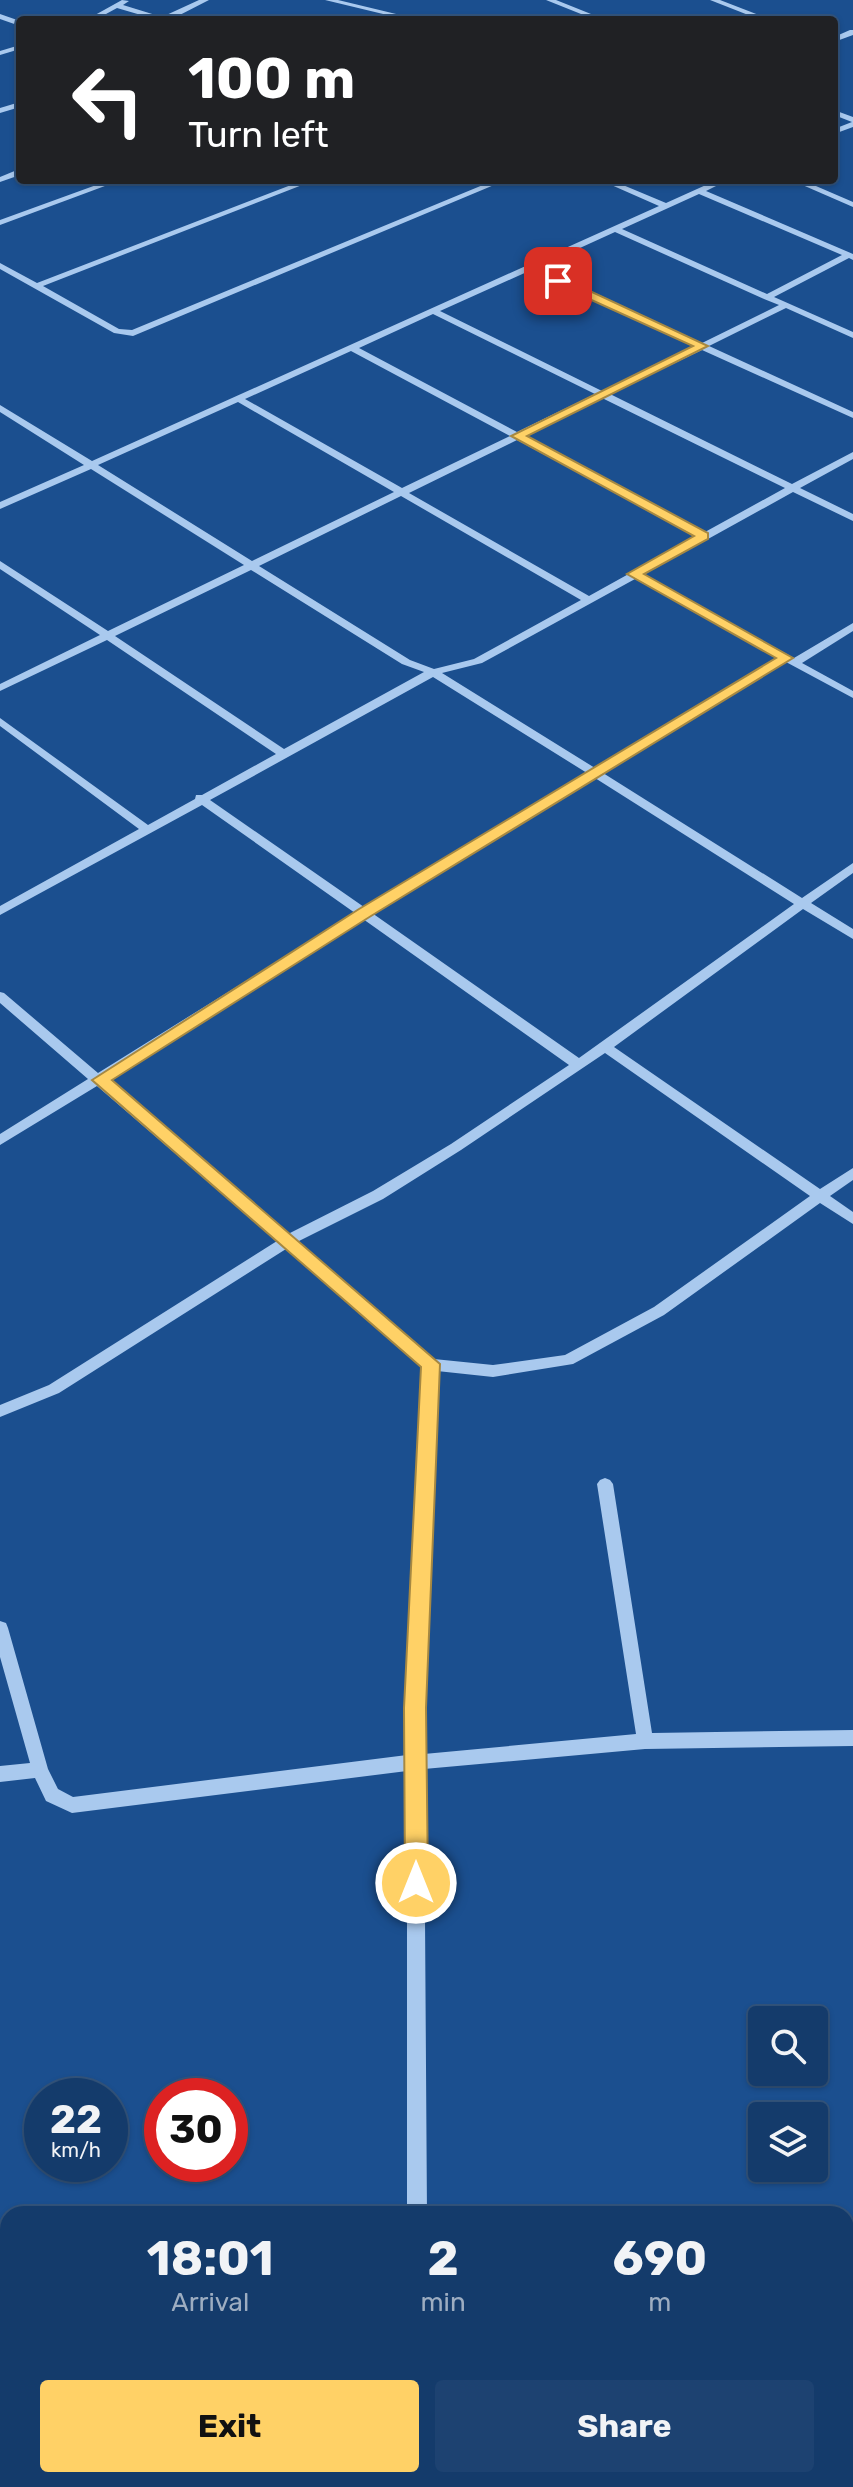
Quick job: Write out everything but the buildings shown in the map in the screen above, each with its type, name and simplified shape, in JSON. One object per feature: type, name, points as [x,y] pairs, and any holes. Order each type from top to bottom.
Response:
[{"type":"street","points":[[98,16],[126,0]]},
{"type":"street","points":[[173,16],[205,0]]},
{"type":"street","points":[[329,0],[407,16]]},
{"type":"street","points":[[550,0],[592,16]]},
{"type":"street","points":[[714,0],[757,16]]},
{"type":"street","points":[[395,5],[407,16]]},
{"type":"street","points":[[118,6],[152,16]]},
{"type":"street","points":[[0,223],[106,184]]},
{"type":"street","points":[[36,286],[301,184]]},
{"type":"street","points":[[0,266],[117,331],[133,333],[492,184]]},
{"type":"street","points":[[614,184],[666,206]]},
{"type":"street","points":[[0,506],[715,184]]},
{"type":"street","points":[[805,184],[852,203]]},
{"type":"street","points":[[699,191],[851,256]]},
{"type":"street","points":[[615,229],[853,335]]},
{"type":"street","points":[[767,297],[851,256]]},
{"type":"street","points":[[530,268],[853,415]]},
{"type":"street","points":[[0,688],[786,305]]},
{"type":"street","points":[[433,311],[853,518]]},
{"type":"street","points":[[352,348],[704,536]]},
{"type":"street","points":[[239,399],[587,599]]},
{"type":"street","points":[[0,408],[406,662],[433,672],[853,935]]},
{"type":"street","points":[[0,911],[433,672],[478,661],[853,455]]},
{"type":"street","points":[[0,564],[282,753]]},
{"type":"street","points":[[634,574],[853,695]]},
{"type":"street","points":[[0,1140],[101,1080],[365,912],[790,660],[853,626]]},
{"type":"street","points":[[0,721],[146,829]]},
{"type":"street","points":[[200,798],[579,1065]]},
{"type":"street","points":[[0,1411],[54,1389],[287,1241],[378,1195],[579,1065],[853,867]]},
{"type":"street","points":[[0,996],[430,1364],[493,1371],[568,1360],[659,1311],[853,1173]]},
{"type":"street","points":[[605,1047],[853,1219]]},
{"type":"street","points":[[417,2206],[415,1708],[430,1364]]},
{"type":"street","points":[[605,1484],[645,1741]]},
{"type":"street","points":[[0,1628],[40,1770],[52,1795],[72,1805],[416,1762],[645,1741],[853,1738]]},
{"type":"street","points":[[0,1774],[40,1770]]},
{"type":"route","points":[[416,1883],[415,1708],[430,1364],[302,1257],[101,1080],[365,912],[786,658],[634,574],[704,536],[517,436],[702,346],[558,281]]}]
